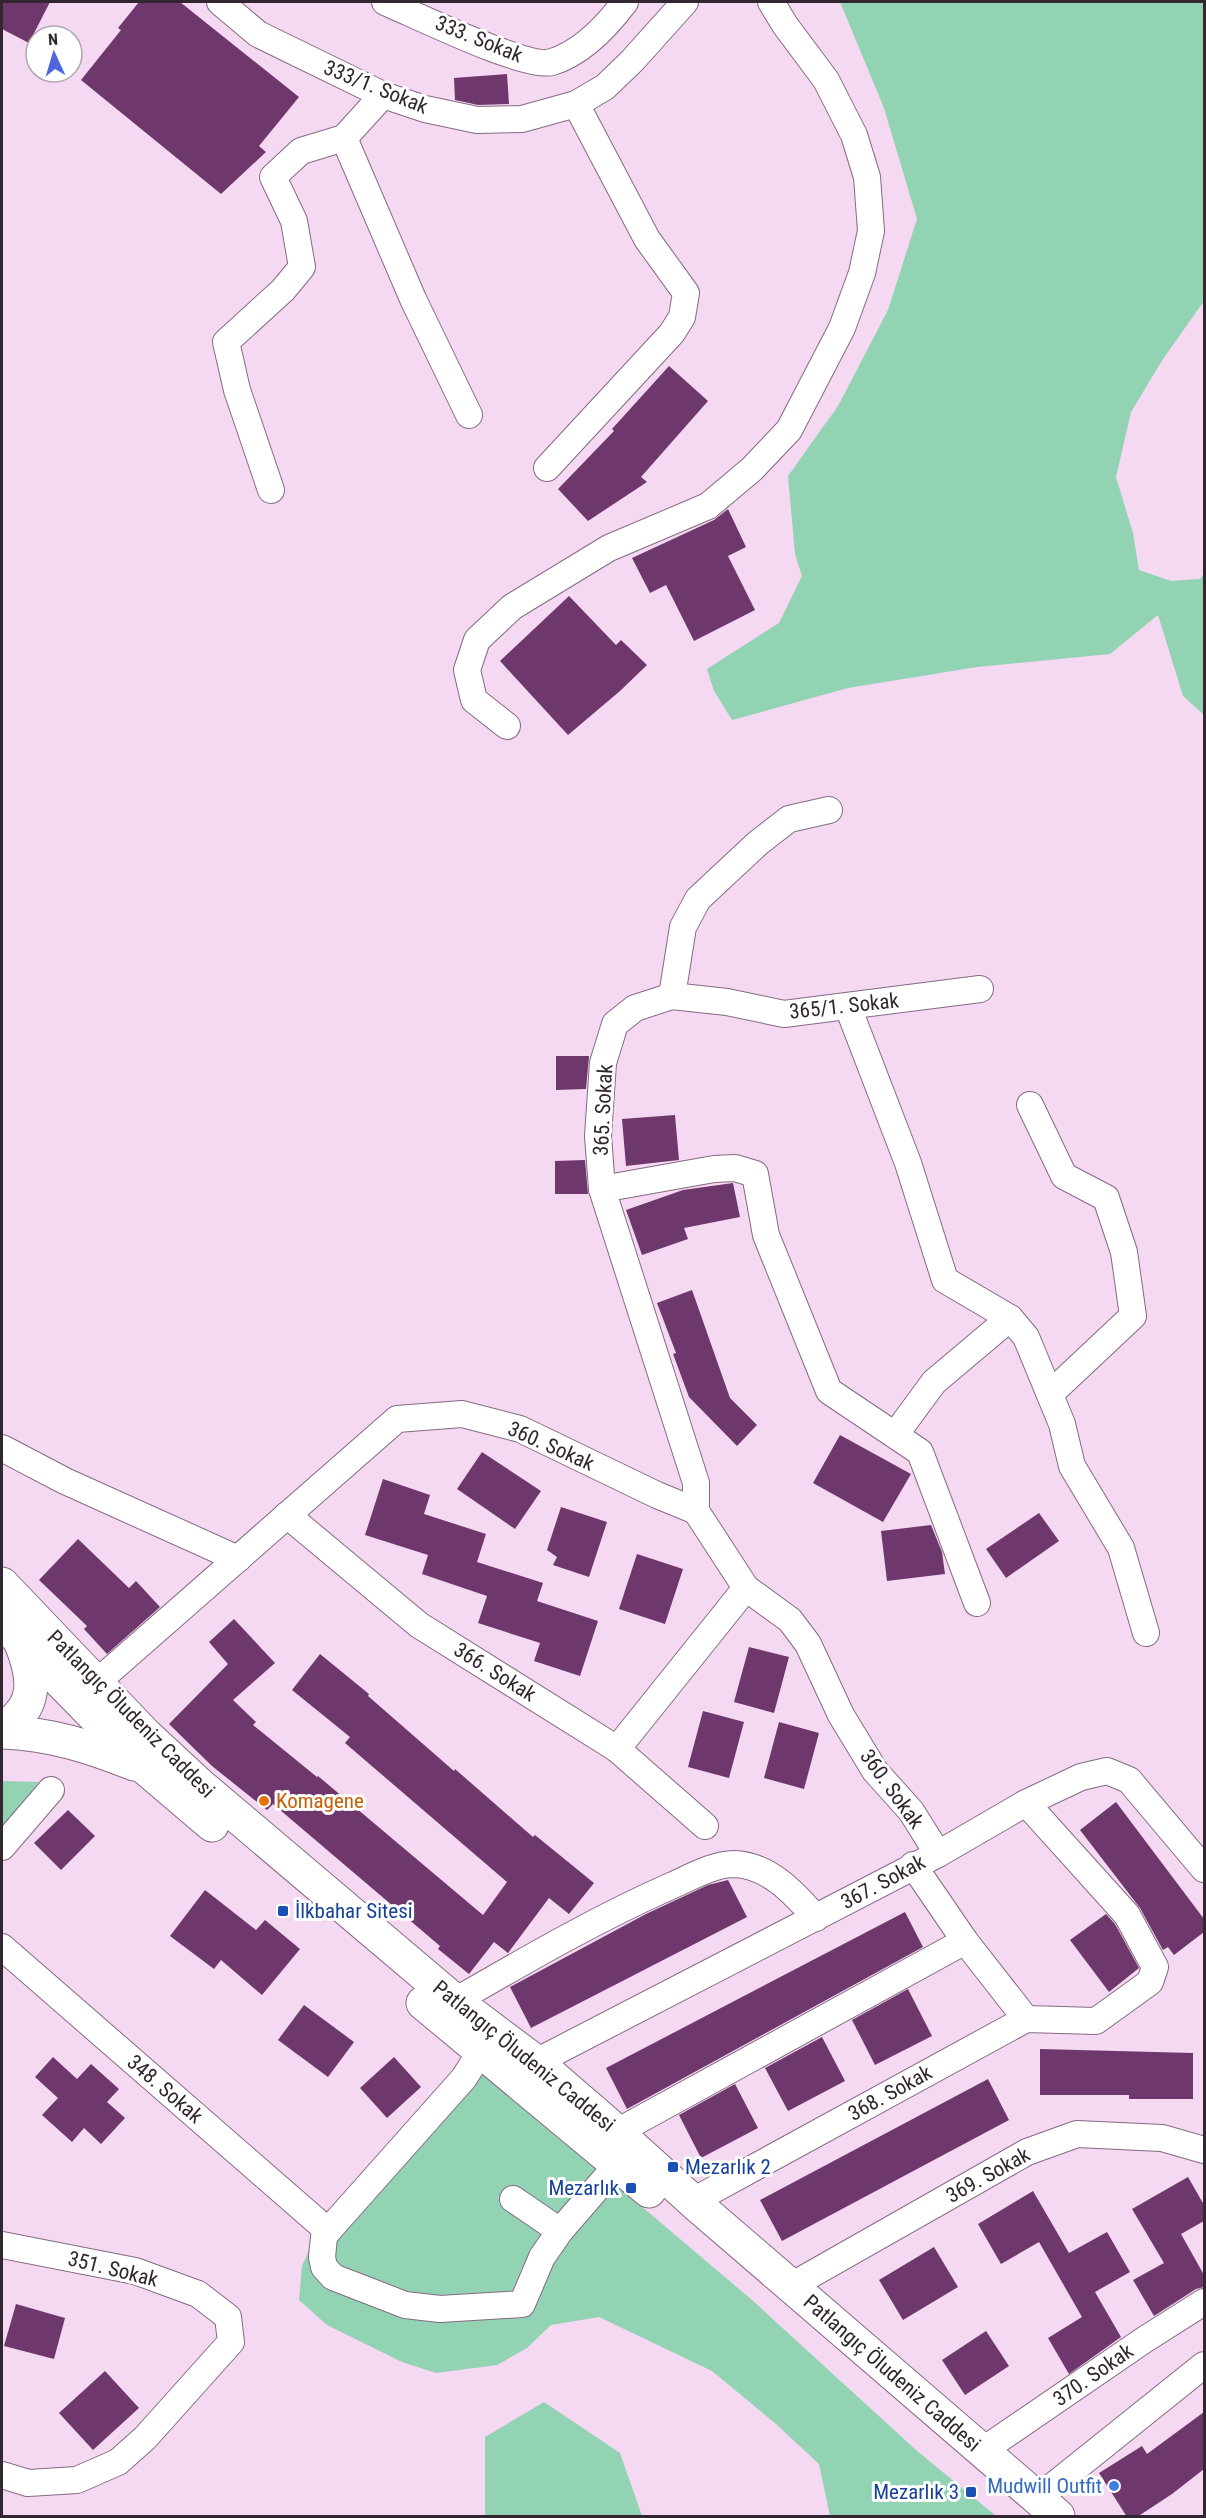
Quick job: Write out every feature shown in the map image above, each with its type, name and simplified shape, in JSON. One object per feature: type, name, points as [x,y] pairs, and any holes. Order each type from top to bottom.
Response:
[{"type":"main road","name":"Patlangıç Öludeniz Caddesi","points":[[2,1584],[88,1691],[144,1768],[481,2051],[693,2202],[982,2451],[1040,2510]]},
{"type":"main road","name":"Patlangıç Öludeniz Caddesi","points":[[10,1631],[144,1733],[200,1785],[454,2001],[536,2062],[618,2148],[1040,2510]]},
{"type":"main road","points":[[2,1730],[20,1716],[27,1706],[30,1693],[31,1673],[10,1631]]},
{"type":"main road","points":[[34,1733],[88,1691]]},
{"type":"main road","points":[[2,1730],[34,1733],[91,1747],[144,1768]]},
{"type":"street","name":"333/1. Sokak","points":[[220,2],[258,34],[383,95],[424,109],[477,120],[522,119],[576,104],[605,87],[632,61],[685,2]]},
{"type":"street","name":"333. Sokak","points":[[385,2],[510,56],[550,63],[585,45],[625,2]]},
{"type":"street","points":[[507,726],[474,700],[467,670],[477,640],[512,607],[609,548],[708,506],[752,469],[789,430],[842,328],[862,273],[871,231],[867,177],[854,135],[826,80],[785,25],[771,2]]},
{"type":"street","points":[[271,490],[237,390],[226,342],[283,290],[302,267],[294,221],[273,177],[301,151],[344,138],[383,95]]},
{"type":"street","points":[[547,468],[672,333],[682,317],[686,293],[647,239],[576,104]]},
{"type":"street","points":[[344,138],[412,298],[469,415]]},
{"type":"street","points":[[672,996],[683,927],[698,899],[758,843],[789,819],[829,810]]},
{"type":"street","name":"365/1. Sokak","points":[[672,996],[727,1002],[784,1014],[980,989]]},
{"type":"street","name":"365. Sokak","points":[[672,996],[635,1008],[615,1024],[603,1063],[598,1137],[602,1189],[696,1483],[696,1511]]},
{"type":"street","points":[[848,1007],[908,1163],[945,1280],[1010,1318],[1026,1337],[1062,1424],[1072,1466],[1121,1548],[1146,1634]]},
{"type":"street","points":[[1030,1105],[1064,1176],[1106,1198],[1124,1252],[1133,1316],[1050,1394]]},
{"type":"street","points":[[602,1189],[714,1169],[735,1168],[755,1174],[766,1235],[829,1391],[920,1452],[977,1603]]},
{"type":"street","points":[[895,1435],[934,1382],[1010,1318]]},
{"type":"street","name":"360. Sokak","points":[[88,1691],[397,1419],[462,1414],[520,1429],[657,1495],[696,1511],[746,1588],[790,1620],[808,1644],[841,1715],[875,1771],[911,1811],[938,1854]]},
{"type":"street","points":[[2,1448],[65,1481],[238,1559]]},
{"type":"street","name":"366. Sokak","points":[[287,1515],[419,1625],[617,1749],[705,1826]]},
{"type":"street","points":[[617,1749],[746,1588]]},
{"type":"street","name":"367. Sokak","points":[[536,2062],[938,1854],[1026,1803],[1081,1777],[1107,1771],[1129,1780],[1204,1869]]},
{"type":"street","points":[[2,1847],[51,1790]]},
{"type":"street","points":[[913,1865],[965,1941],[1026,2019],[1096,2021],[1150,1982],[1155,1967],[1127,1916],[1026,1803]]},
{"type":"street","points":[[454,2001],[562,1940],[645,1897],[700,1873],[733,1864],[757,1869],[790,1889],[816,1918]]},
{"type":"street","points":[[481,2051],[464,2078],[326,2234],[322,2257],[324,2267],[333,2277],[405,2305],[440,2309],[522,2304],[542,2257],[618,2148],[965,1941]]},
{"type":"street","name":"348. Sokak","points":[[2,1947],[326,2234]]},
{"type":"street","name":"368. Sokak","points":[[693,2202],[1026,2019]]},
{"type":"street","name":"369. Sokak","points":[[790,2286],[1027,2152],[1077,2134],[1162,2138],[1204,2150]]},
{"type":"street","points":[[513,2199],[560,2231]]},
{"type":"street","name":"351. Sokak","points":[[2,2245],[135,2271],[198,2294],[228,2317],[231,2342],[145,2438],[117,2462],[76,2480],[28,2483],[2,2475]]},
{"type":"street","name":"370. Sokak","points":[[982,2451],[1144,2340],[1204,2302]]},
{"type":"street","points":[[1040,2510],[1204,2365]]},
{"type":"green space","points":[[840,2],[1204,2],[1204,301],[1163,359],[1131,412],[1116,477],[1133,533],[1139,570],[1171,581],[1200,579],[1204,573],[1204,715],[1183,696],[1158,615],[1110,654],[977,667],[848,688],[732,720],[714,691],[707,669],[779,623],[802,576],[795,554],[788,476],[838,406],[888,310],[917,219],[884,108]]},
{"type":"green space","points":[[2,1781],[39,1782],[2,1831]]},
{"type":"green space","points":[[483,2072],[752,2300],[916,2450],[996,2516],[830,2516],[819,2464],[776,2424],[712,2371],[599,2317],[551,2325],[527,2348],[497,2365],[436,2373],[402,2362],[327,2325],[299,2300],[302,2266],[317,2233]]},
{"type":"green space","points":[[544,2402],[620,2453],[642,2516],[485,2516],[485,2437]]},
{"type":"building","points":[[2,2],[50,2],[39,24],[24,24],[24,40],[2,29]]},
{"type":"building","points":[[139,2],[180,2],[299,97],[259,146],[266,152],[221,194],[84,82],[84,76],[121,30],[118,28]]},
{"type":"building","points":[[507,74],[509,104],[478,105],[455,100],[454,78]]},
{"type":"building","points":[[669,366],[708,401],[641,477],[647,482],[588,521],[558,489],[614,431],[612,429]]},
{"type":"building","points":[[728,509],[746,547],[728,556],[755,610],[694,641],[666,585],[650,593],[632,558],[714,520]]},
{"type":"building","points":[[569,596],[616,645],[621,640],[647,665],[568,735],[500,661]]},
{"type":"building","points":[[556,1056],[589,1056],[586,1089],[556,1090]]},
{"type":"building","points":[[675,1115],[679,1160],[626,1166],[622,1119]]},
{"type":"building","points":[[585,1160],[588,1194],[555,1194],[555,1161]]},
{"type":"building","points":[[733,1183],[740,1217],[684,1228],[688,1239],[642,1255],[626,1210],[683,1190]]},
{"type":"building","points":[[692,1290],[730,1398],[757,1425],[737,1446],[689,1397],[673,1354],[676,1353],[657,1303]]},
{"type":"building","points":[[840,1435],[911,1474],[883,1522],[813,1483]]},
{"type":"building","points":[[482,1452],[541,1491],[515,1529],[457,1489]]},
{"type":"building","points":[[383,1479],[430,1495],[424,1514],[486,1534],[477,1562],[543,1583],[537,1601],[598,1621],[580,1676],[534,1661],[540,1643],[478,1623],[487,1596],[422,1574],[428,1555],[365,1535]]},
{"type":"building","points":[[561,1507],[607,1522],[589,1577],[553,1565],[557,1557],[547,1550]]},
{"type":"building","points":[[1039,1513],[1059,1541],[1006,1578],[986,1549]]},
{"type":"building","points":[[931,1525],[942,1552],[945,1574],[887,1581],[881,1531]]},
{"type":"building","points":[[78,1539],[129,1588],[136,1581],[160,1607],[107,1654],[84,1629],[87,1626],[39,1580]]},
{"type":"building","points":[[637,1554],[683,1569],[665,1624],[619,1609]]},
{"type":"building","points":[[234,1619],[275,1663],[233,1700],[256,1722],[253,1725],[318,1776],[483,1915],[507,1882],[345,1743],[350,1737],[292,1690],[320,1654],[369,1694],[368,1696],[454,1771],[455,1769],[533,1837],[535,1835],[594,1883],[569,1914],[549,1898],[508,1953],[494,1942],[469,1974],[438,1949],[440,1946],[273,1804],[267,1810],[212,1766],[169,1724],[228,1664],[209,1642]]},
{"type":"building","points":[[749,1647],[789,1657],[774,1713],[734,1702]]},
{"type":"building","points":[[703,1711],[744,1722],[729,1778],[688,1767]]},
{"type":"building","points":[[779,1722],[819,1733],[804,1789],[764,1778]]},
{"type":"building","points":[[1116,1802],[1204,1919],[1204,1932],[1174,1955],[1168,1947],[1163,1950],[1140,1908],[1080,1830]]},
{"type":"building","points":[[68,1810],[95,1836],[61,1870],[34,1843]]},
{"type":"building","points":[[728,1880],[747,1917],[531,2028],[510,1987],[646,1914],[708,1885]]},
{"type":"building","points":[[205,1890],[256,1930],[265,1920],[300,1949],[262,1995],[221,1960],[214,1969],[170,1936]]},
{"type":"building","points":[[905,1912],[923,1947],[627,2109],[606,2068]]},
{"type":"building","points":[[1106,1914],[1115,1924],[1139,1968],[1109,1992],[1070,1940]]},
{"type":"building","points":[[908,1989],[932,2036],[875,2065],[852,2020]]},
{"type":"building","points":[[304,2005],[354,2042],[328,2077],[278,2040]]},
{"type":"building","points":[[822,2037],[845,2081],[788,2111],[765,2068]]},
{"type":"building","points":[[1040,2049],[1193,2053],[1193,2099],[1129,2099],[1129,2095],[1040,2095]]},
{"type":"building","points":[[53,2057],[77,2079],[91,2064],[119,2089],[107,2102],[125,2118],[101,2144],[84,2128],[72,2142],[42,2115],[58,2098],[35,2077]]},
{"type":"building","points":[[394,2057],[421,2087],[387,2118],[360,2088]]},
{"type":"building","points":[[988,2079],[1009,2120],[782,2241],[760,2200]]},
{"type":"building","points":[[735,2084],[758,2128],[701,2158],[679,2115]]},
{"type":"building","points":[[1188,2177],[1204,2205],[1204,2221],[1181,2234],[1204,2275],[1204,2287],[1196,2289],[1154,2316],[1133,2280],[1164,2263],[1132,2209]]},
{"type":"building","points":[[1033,2191],[1069,2253],[1107,2232],[1130,2272],[1095,2292],[1121,2337],[1069,2374],[1048,2338],[1082,2317],[1039,2242],[1001,2264],[978,2224]]},
{"type":"building","points":[[934,2247],[958,2287],[903,2320],[879,2280]]},
{"type":"building","points":[[16,2304],[65,2318],[54,2359],[4,2346]]},
{"type":"building","points":[[986,2331],[1009,2366],[965,2395],[942,2360]]},
{"type":"building","points":[[105,2371],[139,2408],[93,2450],[59,2413]]},
{"type":"building","points":[[1204,2412],[1204,2469],[1137,2517],[1127,2517],[1099,2473],[1142,2446],[1147,2454]]},
{"type":"place","name":"Komagene","points":[[264,1801]]},
{"type":"place","name":"İlkbahar Sitesi","points":[[283,1911]]},
{"type":"place","name":"Mezarlık 2","points":[[673,2167]]},
{"type":"place","name":"Mezarlık","points":[[631,2188]]},
{"type":"place","name":"Mudwill Outfit","points":[[1114,2486]]},
{"type":"place","name":"Mezarlık 3","points":[[971,2492]]}]
